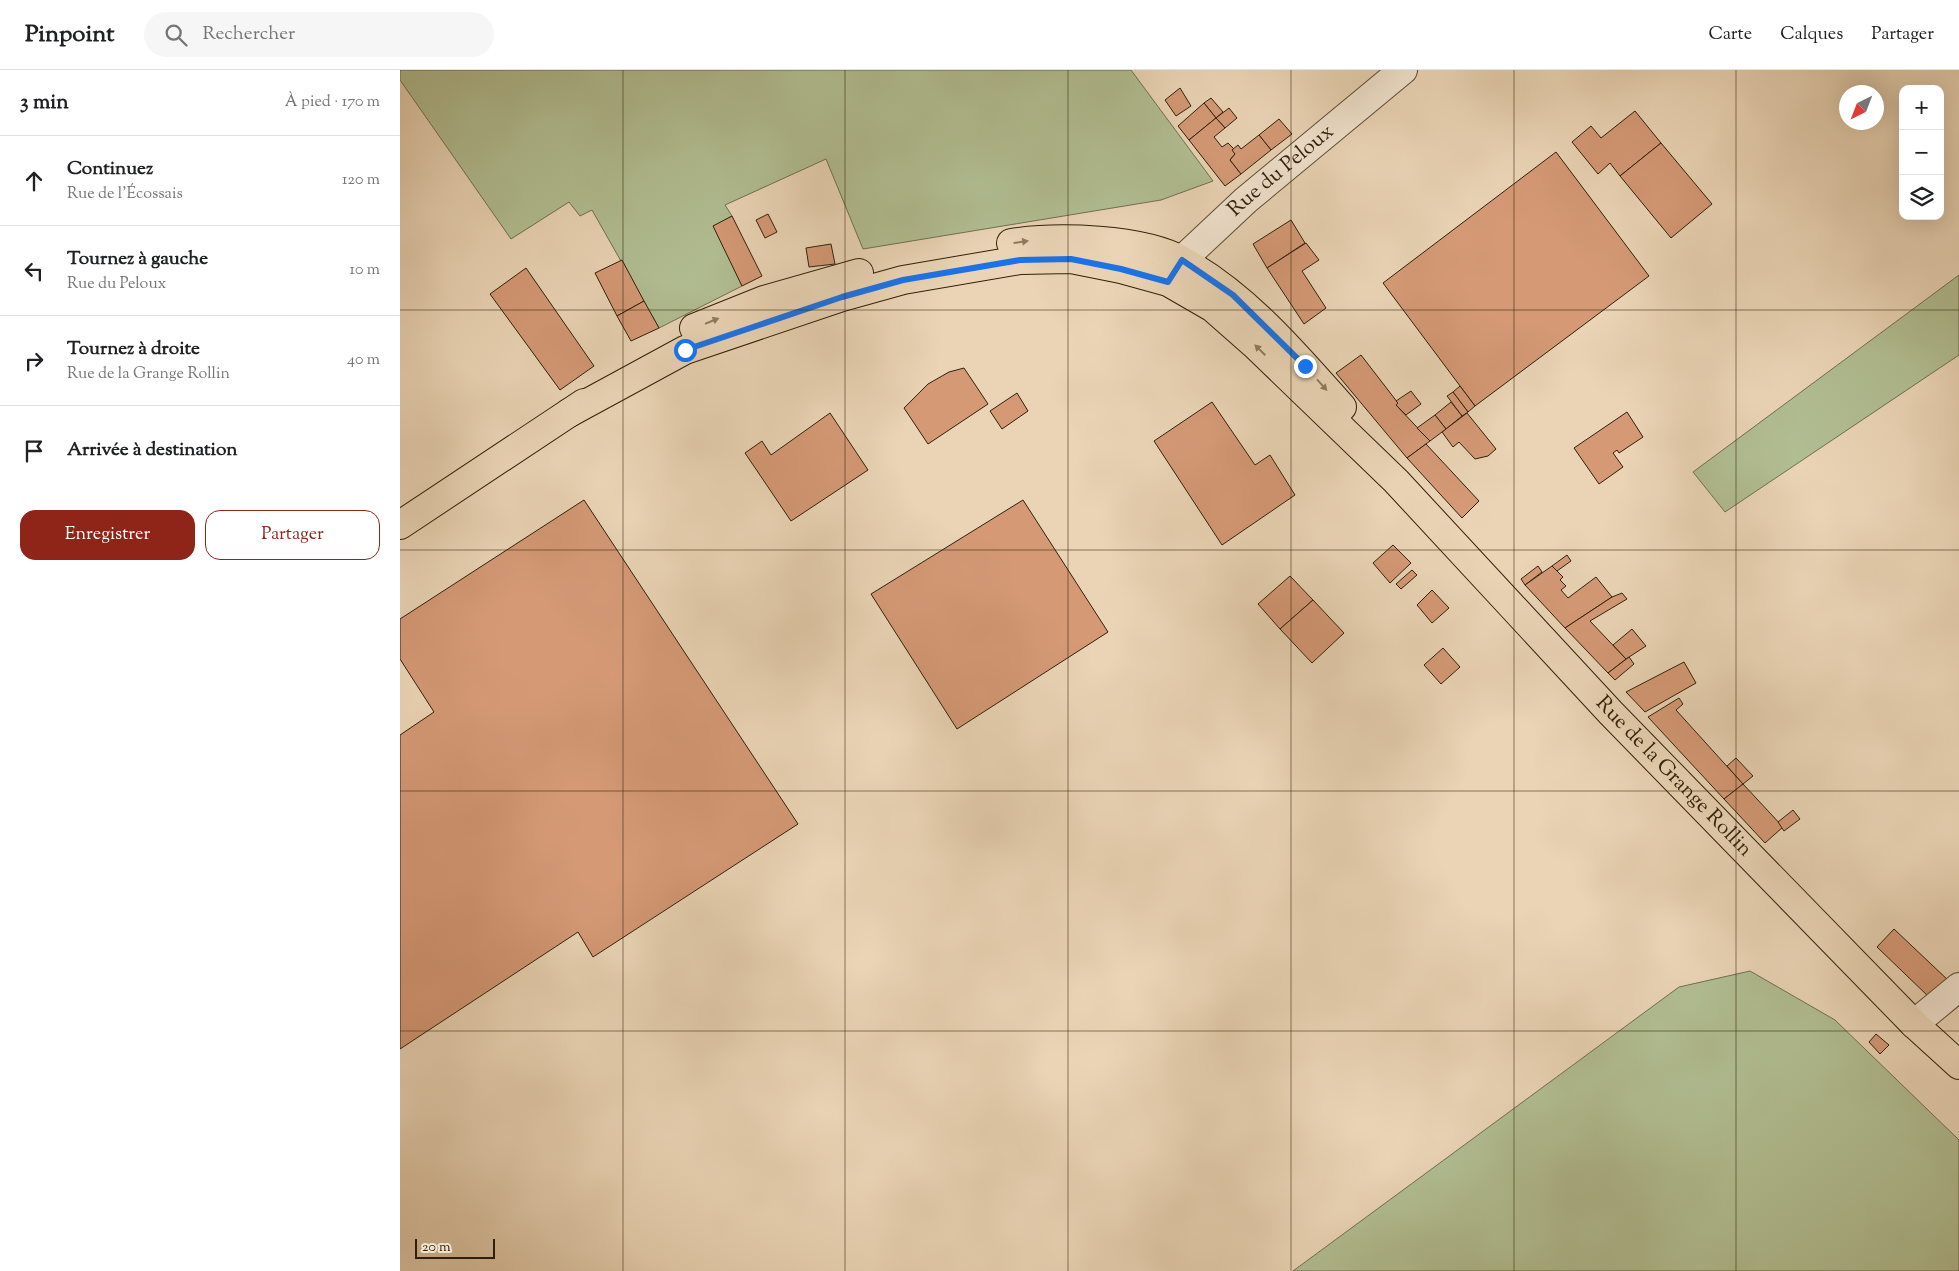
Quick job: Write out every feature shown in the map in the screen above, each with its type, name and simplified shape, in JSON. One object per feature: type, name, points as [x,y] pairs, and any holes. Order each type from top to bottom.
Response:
[{"type":"main road","name":"Rue de la Grange Rollin","points":[[400,525],[569,414],[685,350],[842,297],[903,280],[1020,260],[1071,259],[1121,269],[1175,271],[1396,481],[1611,713],[1914,1024],[1959,1065]]},
{"type":"street","name":"Rue du Peloux","points":[[1175,271],[1246,200],[1403,70]]},
{"type":"street","points":[[1914,1024],[1959,987]]},
{"type":"green space","points":[[400,70],[1131,70],[1213,181],[1161,200],[863,249],[826,159],[725,205],[732,216],[714,226],[742,286],[659,328],[592,210],[580,216],[569,202],[511,239],[400,80]]},
{"type":"green space","points":[[1959,275],[1959,355],[1725,512],[1693,472]]},
{"type":"green space","points":[[1750,971],[1835,1020],[1959,1140],[1959,1271],[1293,1271],[1679,987]]},
{"type":"building","points":[[1180,88],[1191,106],[1176,116],[1165,100]]},
{"type":"building","points":[[1211,98],[1223,112],[1216,118],[1204,103]]},
{"type":"building","points":[[1204,103],[1216,118],[1189,140],[1178,126]]},
{"type":"building","points":[[1229,108],[1237,118],[1225,128],[1216,118]]},
{"type":"building","points":[[1635,111],[1661,143],[1620,176],[1610,163],[1598,174],[1572,142],[1591,126],[1601,138]]},
{"type":"building","points":[[1216,118],[1225,128],[1214,137],[1222,147],[1228,143],[1234,149],[1235,154],[1230,160],[1241,174],[1225,186],[1189,140]]},
{"type":"building","points":[[1279,119],[1292,134],[1271,150],[1259,135]]},
{"type":"building","points":[[1259,135],[1271,150],[1241,174],[1230,160],[1235,154],[1232,150],[1238,145],[1241,149]]},
{"type":"building","points":[[1661,143],[1712,204],[1671,238],[1620,176]]},
{"type":"building","points":[[1556,152],[1649,276],[1475,406],[1383,283]]},
{"type":"building","points":[[768,214],[777,232],[765,238],[756,220]]},
{"type":"building","points":[[732,216],[762,276],[742,286],[713,226]]},
{"type":"building","points":[[1291,220],[1305,243],[1267,268],[1253,244]]},
{"type":"building","points":[[1306,243],[1319,260],[1302,271],[1326,308],[1304,324],[1267,268]]},
{"type":"building","points":[[831,244],[835,264],[809,267],[806,248]]},
{"type":"building","points":[[622,260],[644,301],[617,316],[595,273]]},
{"type":"building","points":[[526,268],[594,366],[560,390],[490,294]]},
{"type":"building","points":[[644,301],[659,328],[631,341],[617,316]]},
{"type":"building","points":[[1361,355],[1398,403],[1396,405],[1430,441],[1407,458],[1336,373]]},
{"type":"building","points":[[964,368],[988,404],[928,444],[904,408],[928,384],[949,372]]},
{"type":"building","points":[[1460,386],[1475,406],[1468,412],[1453,392]]},
{"type":"building","points":[[1411,391],[1421,404],[1406,415],[1396,405],[1398,403],[1396,401]]},
{"type":"building","points":[[1453,392],[1468,412],[1462,416],[1447,396]]},
{"type":"building","points":[[1017,393],[1028,411],[1002,429],[990,411]]},
{"type":"building","points":[[1212,402],[1255,465],[1270,455],[1295,495],[1222,545],[1154,441]]},
{"type":"building","points":[[1451,402],[1462,416],[1446,429],[1435,415]]},
{"type":"building","points":[[1627,412],[1643,437],[1619,453],[1617,450],[1613,453],[1623,467],[1599,484],[1574,448]]},
{"type":"building","points":[[830,413],[868,470],[791,521],[745,453],[762,441],[771,455]]},
{"type":"building","points":[[1467,413],[1496,449],[1488,456],[1475,459],[1459,442],[1453,447],[1442,432]]},
{"type":"building","points":[[1435,415],[1446,429],[1430,441],[1417,428]]},
{"type":"building","points":[[1426,444],[1479,501],[1462,518],[1407,458]]},
{"type":"building","points":[[584,500],[798,824],[593,957],[578,932],[400,1049],[400,735],[434,712],[400,659],[400,619]]},
{"type":"building","points":[[1023,500],[1108,632],[957,729],[871,594]]},
{"type":"building","points":[[1393,545],[1411,563],[1390,583],[1373,563]]},
{"type":"building","points":[[1567,555],[1571,561],[1557,571],[1552,566]]},
{"type":"building","points":[[1538,566],[1542,572],[1525,585],[1521,579]]},
{"type":"building","points":[[1552,566],[1563,577],[1560,580],[1566,586],[1561,590],[1568,598],[1596,577],[1612,597],[1565,628],[1525,585]]},
{"type":"building","points":[[1412,570],[1417,575],[1401,589],[1396,584]]},
{"type":"building","points":[[1290,576],[1313,600],[1280,629],[1258,604]]},
{"type":"building","points":[[1432,590],[1449,608],[1432,623],[1417,605]]},
{"type":"building","points":[[1622,593],[1627,599],[1590,621],[1626,659],[1608,673],[1565,628],[1612,597]]},
{"type":"building","points":[[1313,600],[1344,633],[1312,663],[1280,629]]},
{"type":"building","points":[[1632,629],[1646,646],[1626,659],[1613,645]]},
{"type":"building","points":[[1443,648],[1460,667],[1441,684],[1424,665]]},
{"type":"building","points":[[1629,657],[1634,664],[1615,680],[1608,673]]},
{"type":"building","points":[[1684,662],[1696,683],[1645,712],[1626,692]]},
{"type":"building","points":[[1679,698],[1683,704],[1676,710],[1743,784],[1724,799],[1648,717]]},
{"type":"building","points":[[1736,758],[1753,776],[1743,784],[1727,766]]},
{"type":"building","points":[[1743,784],[1783,827],[1765,843],[1724,799]]},
{"type":"building","points":[[1793,810],[1800,819],[1784,831],[1778,822]]},
{"type":"building","points":[[1894,929],[1950,982],[1930,998],[1877,947]]},
{"type":"building","points":[[1876,1034],[1889,1045],[1880,1054],[1869,1042]]},
{"type":"route","points":[[685,350],[842,297],[903,280],[966,268],[1020,260],[1071,259],[1121,269],[1168,282],[1182,260],[1233,295],[1266,325],[1305,366]]}]
